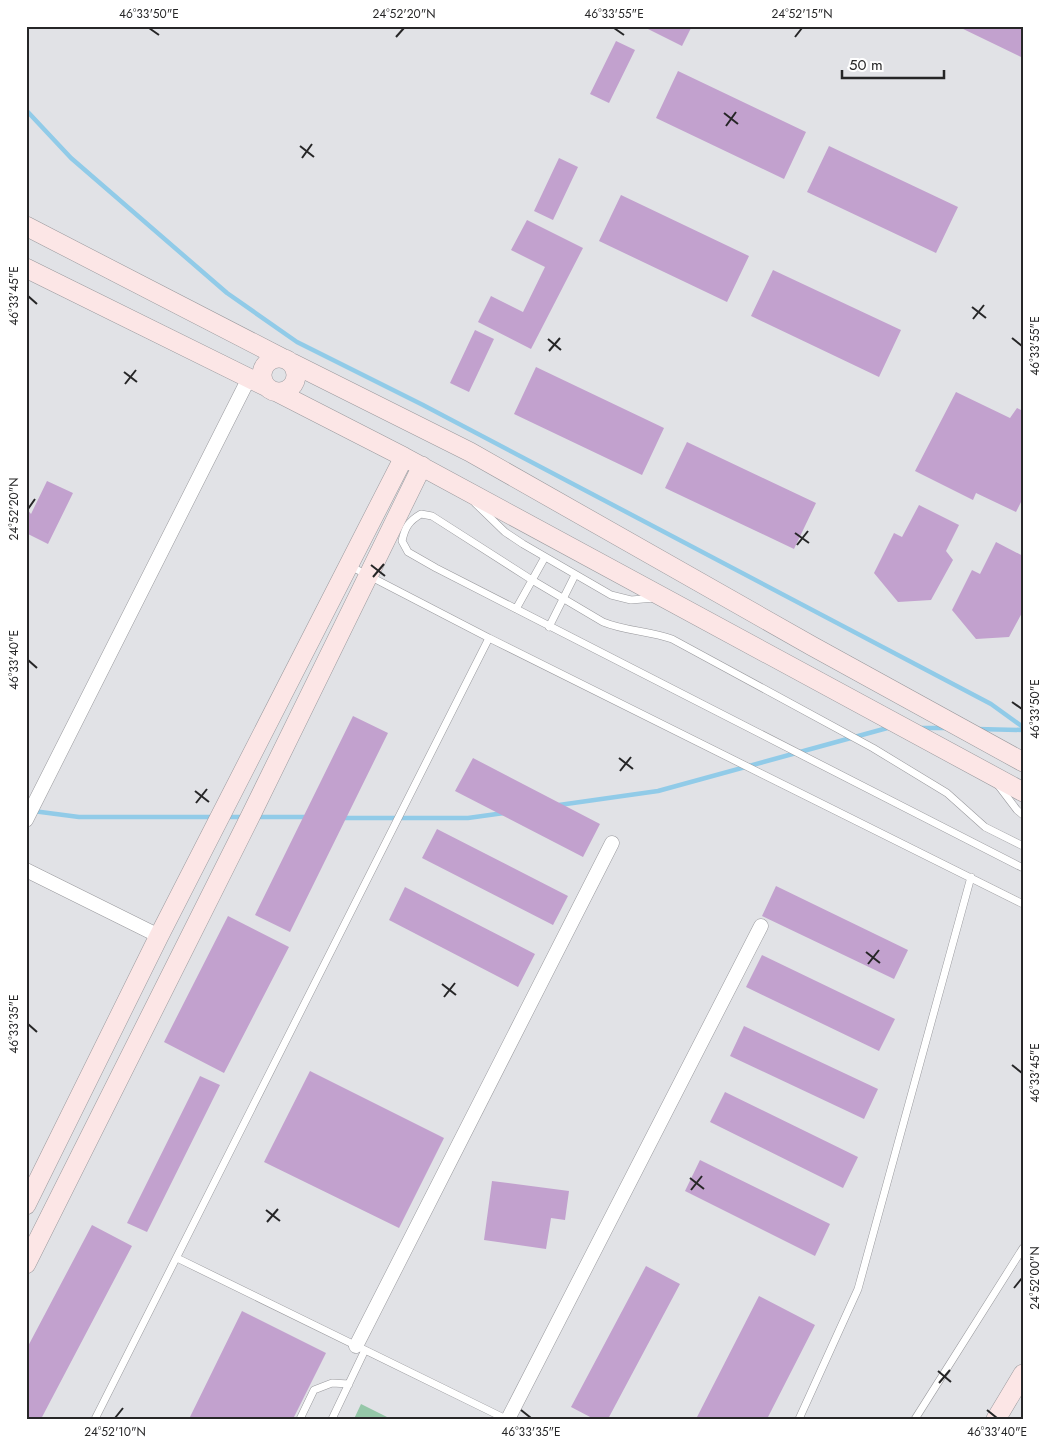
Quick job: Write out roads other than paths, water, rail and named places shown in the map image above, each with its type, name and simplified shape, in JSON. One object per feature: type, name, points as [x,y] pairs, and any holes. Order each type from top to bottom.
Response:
[{"type":"street","points":[[26,226],[470,452],[812,646],[1023,762]]},
{"type":"street","points":[[26,268],[404,456],[1023,792]]},
{"type":"street","points":[[272,359],[287,360],[296,368],[296,380],[288,390],[272,390],[262,378],[264,367],[272,359]]},
{"type":"street","points":[[26,820],[248,380]]},
{"type":"street","points":[[26,1205],[159,936],[404,456]]},
{"type":"street","points":[[26,1264],[250,817],[422,466]]},
{"type":"street","points":[[361,1348],[612,843]]},
{"type":"street","points":[[26,870],[159,936]]},
{"type":"street","points":[[507,1419],[761,926]]},
{"type":"street","points":[[996,1419],[1023,1374]]},
{"type":"lane","points":[[452,483],[505,532],[611,595],[631,600],[664,598]]},
{"type":"lane","points":[[1023,846],[985,827],[947,793],[873,748],[672,639],[655,633],[614,626],[603,622],[532,580],[432,516],[421,514],[411,520],[405,529],[402,541],[408,552],[1023,868]]},
{"type":"lane","points":[[516,609],[545,557]]},
{"type":"lane","points":[[349,565],[489,638],[1023,904]]},
{"type":"lane","points":[[549,626],[575,575]]},
{"type":"lane","points":[[95,1419],[489,638]]},
{"type":"lane","points":[[990,774],[1017,810],[1023,814]]},
{"type":"lane","points":[[799,1419],[858,1289],[970,878]]},
{"type":"lane","points":[[915,1419],[1023,1248]]},
{"type":"lane","points":[[177,1258],[507,1419]]},
{"type":"lane","points":[[332,1419],[349,1384],[361,1348]]},
{"type":"lane","points":[[300,1419],[314,1390],[332,1383],[349,1384]]},
{"type":"waterway","points":[[26,110],[71,158],[227,293],[297,342],[423,405],[991,704],[1023,727]]},
{"type":"waterway","points":[[559,805],[658,791],[891,727]]},
{"type":"waterway","points":[[919,728],[946,728]]},
{"type":"waterway","points":[[977,729],[1023,730]]},
{"type":"waterway","points":[[33,811],[79,817],[214,817]]},
{"type":"waterway","points":[[342,818],[468,818],[504,813]]},
{"type":"waterway","points":[[225,817],[244,817]]},
{"type":"waterway","points":[[255,817],[307,817]]}]
